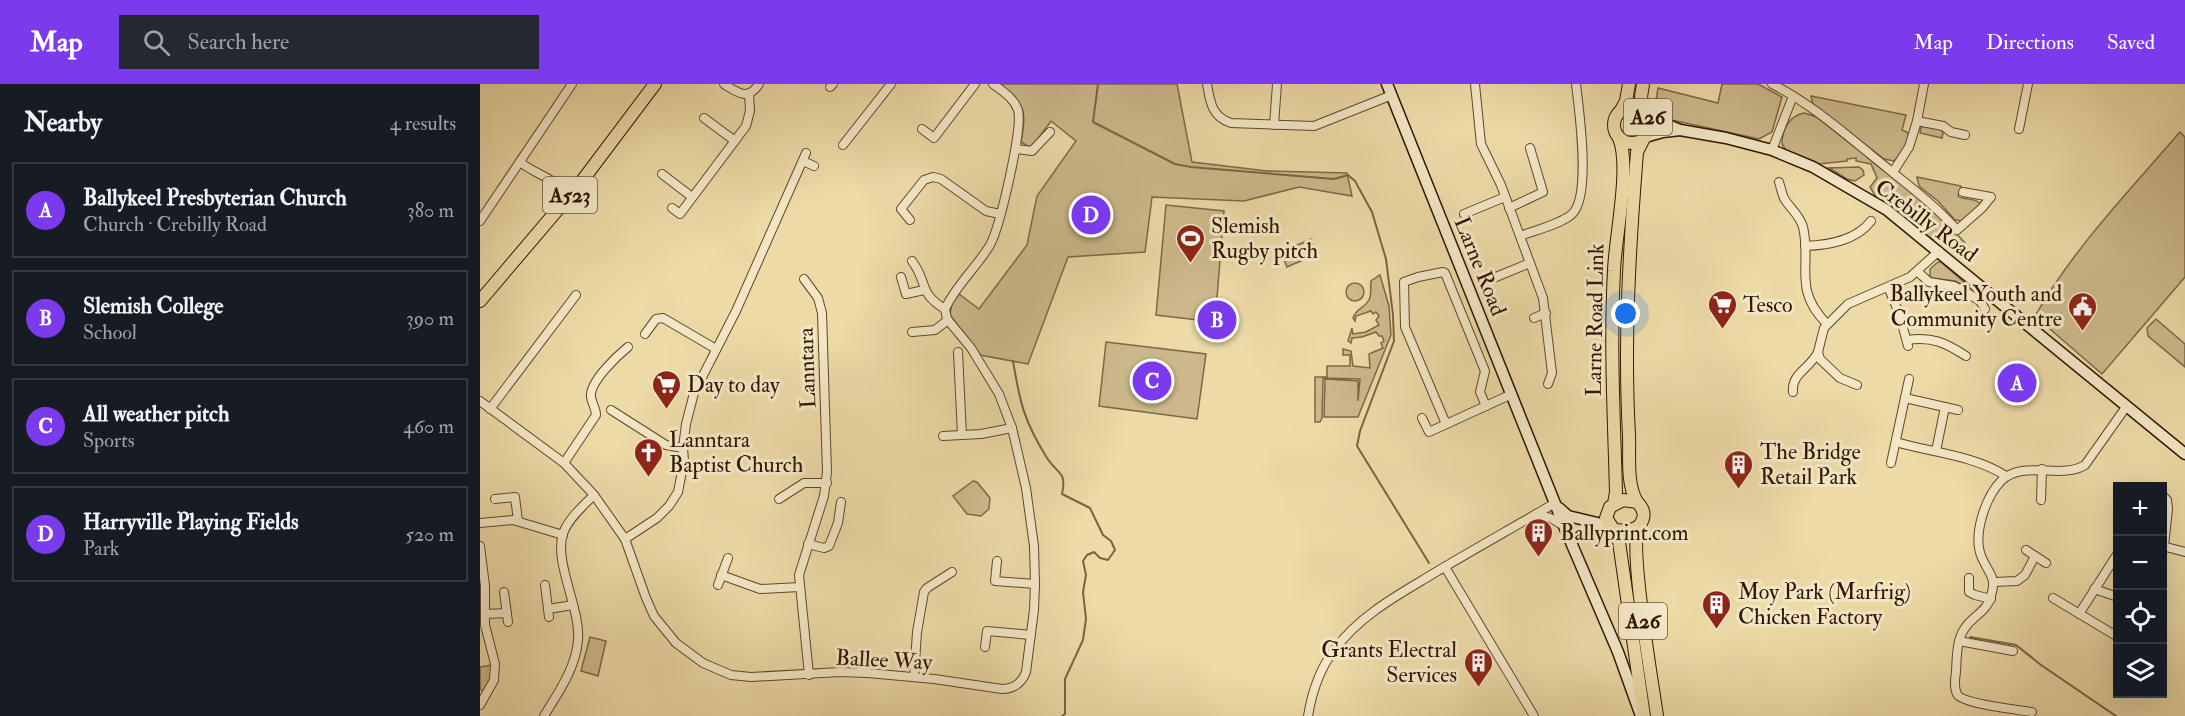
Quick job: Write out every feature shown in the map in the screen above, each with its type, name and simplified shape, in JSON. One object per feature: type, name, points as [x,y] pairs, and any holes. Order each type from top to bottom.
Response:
[{"type":"main road","name":"A523","points":[[480,301],[582,181],[655,84]]},
{"type":"main road","name":"A26","points":[[1629,84],[1626,101],[1616,117],[1614,129],[1619,138],[1630,143],[1644,138],[1650,125],[1641,97],[1643,84]]},
{"type":"main road","name":"A26","points":[[1619,113],[1629,108],[1639,109],[1646,114]]},
{"type":"main road","name":"Larne Road Link","points":[[1612,506],[1616,492],[1612,313],[1614,259],[1624,162],[1619,138]]},
{"type":"main road","name":"Larne Road Link","points":[[1637,502],[1631,486],[1627,408],[1627,303],[1637,152],[1644,138]]},
{"type":"main road","points":[[1612,506],[1628,500],[1637,502]]},
{"type":"main road","name":"A26","points":[[1637,502],[1644,516],[1635,539],[1641,602],[1658,716]]},
{"type":"main road","name":"A26","points":[[1612,506],[1606,518],[1619,542],[1642,716]]},
{"type":"main road","points":[[1612,528],[1629,531],[1639,526]]},
{"type":"street","points":[[480,220],[572,84]]},
{"type":"street","points":[[724,84],[740,93],[749,94]]},
{"type":"street","points":[[672,208],[680,214],[735,141],[748,121],[749,94],[759,84]]},
{"type":"street","points":[[843,145],[891,84]]},
{"type":"street","points":[[922,129],[934,138],[975,84]]},
{"type":"street","points":[[912,261],[918,270],[924,290],[931,299],[945,309],[988,247],[997,229],[1020,125],[1017,107],[993,84]]},
{"type":"street","points":[[1207,84],[1213,109],[1224,120],[1231,123],[1317,125],[1392,96]]},
{"type":"street","points":[[1274,125],[1277,84]]},
{"type":"street","name":"Larne Road","points":[[1387,84],[1642,716]]},
{"type":"street","points":[[1475,84],[1481,144],[1505,197],[1543,297],[1552,373],[1548,384]]},
{"type":"street","points":[[1520,236],[1572,214],[1580,201],[1582,170],[1576,84]]},
{"type":"street","points":[[1772,84],[1793,96],[1926,198],[1957,230],[1991,197],[1963,192]]},
{"type":"street","points":[[1893,172],[1908,150],[1917,121],[1923,85],[1913,84]]},
{"type":"street","points":[[2019,129],[2028,84]]},
{"type":"street","points":[[1772,150],[1793,96]]},
{"type":"street","name":"Crebilly Road","points":[[1646,114],[1680,130],[1726,138],[1772,150],[1813,167],[1887,210],[2185,454]]},
{"type":"street","points":[[704,118],[735,141]]},
{"type":"street","points":[[1917,121],[1943,126],[1951,132],[1965,135]]},
{"type":"street","name":"Crebilly Road","points":[[1644,138],[1680,130]]},
{"type":"street","points":[[1016,149],[1032,151],[1050,132]]},
{"type":"street","points":[[1509,208],[1543,192],[1530,148]]},
{"type":"street","points":[[625,539],[657,518],[675,497],[683,472],[683,448],[694,393],[736,311],[804,157],[814,166]]},
{"type":"street","points":[[520,162],[534,173],[555,183]]},
{"type":"street","points":[[662,174],[692,197]]},
{"type":"street","points":[[910,220],[901,209],[924,180],[931,177],[941,179],[986,211],[1000,214]]},
{"type":"street","points":[[1779,182],[1784,198],[1800,220],[1805,246],[1804,272],[1807,291],[1816,312],[1827,324]]},
{"type":"street","points":[[1464,214],[1505,197]]},
{"type":"street","points":[[1805,246],[1842,241],[1863,230],[1871,221]]},
{"type":"street","points":[[1793,392],[1793,382],[1796,377],[1818,352],[1827,324],[1848,304],[1918,272],[1939,251]]},
{"type":"street","points":[[1491,279],[1530,263]]},
{"type":"street","points":[[1918,272],[1929,282],[1954,286],[1969,293],[1982,303],[1984,309]]},
{"type":"street","points":[[1446,424],[1405,327],[1404,282],[1418,277],[1445,273],[1485,370],[1479,392],[1486,406]]},
{"type":"street","points":[[901,277],[906,294],[924,290]]},
{"type":"street","name":"Lanntara","points":[[804,279],[820,293],[827,483],[800,571],[809,675]]},
{"type":"street","points":[[1888,287],[1899,312],[1907,343],[1919,338],[1936,339],[1966,357]]},
{"type":"street","points":[[490,410],[576,295]]},
{"type":"street","name":"Ballee Way","points":[[480,401],[564,463],[594,495],[625,539],[652,612],[676,643],[688,654],[712,667],[731,675],[751,677],[840,672],[914,677],[1002,689],[1011,688],[1025,676],[1031,635],[1035,584],[1031,518],[1012,428],[999,394],[971,348],[948,320],[945,309]]},
{"type":"street","points":[[1534,318],[1546,313]]},
{"type":"street","points":[[645,334],[656,319],[663,318],[716,349]]},
{"type":"street","points":[[912,332],[935,330],[948,320]]},
{"type":"street","points":[[564,463],[596,415],[591,397],[592,390],[611,361],[628,347]]},
{"type":"street","points":[[958,352],[962,435]]},
{"type":"street","points":[[1818,352],[1820,359],[1831,370],[1842,379],[1857,385]]},
{"type":"street","points":[[1891,463],[1909,379]]},
{"type":"street","points":[[1422,418],[1429,432],[1512,394]]},
{"type":"street","points":[[1905,398],[1958,410]]},
{"type":"street","points":[[1936,451],[1946,407]]},
{"type":"street","points":[[2032,712],[1976,702],[1957,695],[1955,682],[1961,634],[1991,599],[1994,582],[1991,572],[1982,560],[1979,549],[1979,538],[1988,502],[1992,493],[2006,476],[2042,469],[2078,469],[2085,465],[2126,407]]},
{"type":"street","points":[[611,410],[666,445],[683,448]]},
{"type":"street","points":[[943,436],[1012,428]]},
{"type":"street","points":[[1896,442],[1991,467],[2006,476]]},
{"type":"street","points":[[2041,500],[2042,469]]},
{"type":"street","points":[[779,499],[804,483],[827,483]]},
{"type":"street","points":[[544,716],[567,677],[577,648],[579,630],[562,550],[563,535],[571,520],[594,495]]},
{"type":"street","points":[[495,499],[515,497],[518,521]]},
{"type":"street","points":[[2167,499],[2167,516]]},
{"type":"street","points":[[808,544],[824,548],[829,546],[838,523],[841,502]]},
{"type":"street","points":[[1308,716],[1318,676],[1334,649],[1370,613],[1536,514],[1556,505],[1568,516],[1612,528]]},
{"type":"street","points":[[1536,514],[1564,525],[1588,520],[1612,506]]},
{"type":"street","points":[[480,523],[518,521],[563,535]]},
{"type":"street","points":[[480,546],[485,585],[486,630],[495,664],[494,680],[480,705]]},
{"type":"street","points":[[2167,547],[2185,552]]},
{"type":"street","points":[[2026,550],[2046,563]]},
{"type":"street","points":[[1994,582],[2017,581],[2025,574],[2035,556]]},
{"type":"street","points":[[718,585],[728,558]]},
{"type":"street","points":[[2079,614],[2113,560]]},
{"type":"street","points":[[997,561],[995,581],[1035,584]]},
{"type":"street","points":[[1445,567],[1534,716]]},
{"type":"street","points":[[914,677],[917,632],[924,592],[952,572]]},
{"type":"street","points":[[721,575],[763,589],[800,587]]},
{"type":"street","points":[[1969,578],[1969,592],[1991,599]]},
{"type":"street","points":[[545,585],[549,613],[573,605]]},
{"type":"street","points":[[2094,589],[2113,595]]},
{"type":"street","points":[[504,592],[508,622]]},
{"type":"street","points":[[2053,598],[2113,634]]},
{"type":"street","points":[[485,614],[507,613]]},
{"type":"street","points":[[985,647],[987,631],[1031,635]]},
{"type":"street","points":[[1959,641],[2013,651]]},
{"type":"shaded area","points":[[998,84],[1177,84],[1192,162],[1267,171],[1347,173],[1352,196],[1299,187],[1244,201],[1152,197],[1145,252],[1068,257],[1028,364],[980,355],[950,315],[952,303],[959,294],[979,309],[1027,245],[1037,196],[1076,141],[1051,121],[1031,148],[1021,142],[1024,122],[1022,108],[1014,97]]},
{"type":"shaded area","points":[[1722,84],[1758,84],[1782,97],[1772,132],[1759,139],[1667,119],[1655,107],[1658,88],[1718,103]]},
{"type":"shaded area","points":[[1811,96],[1906,115],[1902,130],[1909,135],[1904,150],[1894,161],[1884,159],[1813,104]]},
{"type":"shaded area","points":[[1804,113],[1817,117],[1939,214],[1965,243],[1957,254],[1936,237],[1933,240],[1876,197],[1870,187],[1877,178],[1871,164],[1856,161],[1856,158],[1818,164],[1787,152],[1782,144],[1785,129],[1790,120]]},
{"type":"shaded area","points":[[1921,127],[1941,129],[1942,138],[1920,133]]},
{"type":"shaded area","points":[[2180,132],[2185,137],[2185,277],[2102,374],[2035,316],[2084,244]]},
{"type":"shaded area","points":[[1859,167],[1863,170],[1864,175],[1855,181],[1829,168]]},
{"type":"shaded area","points":[[1917,177],[1961,186],[1958,196],[1977,201],[1981,205],[1963,221],[1955,220],[1938,201],[1919,186]]},
{"type":"shaded area","name":"Slemish Rugby pitch","points":[[1166,205],[1224,211],[1215,322],[1156,315]]},
{"type":"shaded area","points":[[1311,239],[1317,254],[1287,267],[1281,252]]},
{"type":"shaded area","points":[[1941,262],[1974,291],[1955,281],[1932,278],[1930,269]]},
{"type":"shaded area","points":[[1380,275],[1389,306],[1391,335],[1358,417],[1324,417],[1325,379],[1358,381],[1358,401],[1360,379],[1323,378],[1322,418],[1320,422],[1315,422],[1315,377],[1327,377],[1327,366],[1350,366],[1350,355],[1343,355],[1343,349],[1351,351],[1353,366],[1370,368],[1369,354],[1383,348],[1382,336],[1376,332],[1352,338],[1351,343],[1348,341],[1352,328],[1353,334],[1366,332],[1379,325],[1376,320],[1379,316],[1376,312],[1373,314],[1371,311],[1356,316],[1355,321],[1353,318],[1369,300],[1371,281]]},
{"type":"shaded area","points":[[1355,283],[1361,286],[1364,292],[1361,298],[1355,301],[1349,298],[1346,292],[1349,286]]},
{"type":"shaded area","points":[[2156,319],[2185,344],[2185,367],[2148,336],[2147,328]]},
{"type":"shaded area","points":[[1106,342],[1206,354],[1197,419],[1099,406]]},
{"type":"shaded area","points":[[973,481],[977,482],[990,498],[989,509],[981,516],[967,514],[953,496]]},
{"type":"shaded area","points":[[590,637],[606,641],[598,676],[581,671]]},
{"type":"shaded area","points":[[492,665],[491,680],[484,692],[480,689],[480,667]]},
{"type":"waterway","points":[[1098,84],[1093,122],[1175,164],[1334,179],[1348,175],[1355,181],[1372,212],[1386,259],[1394,341],[1360,431],[1357,446],[1429,563]]},
{"type":"waterway","points":[[1013,361],[1024,411],[1039,445],[1062,477],[1062,494],[1090,508],[1103,535],[1111,541],[1115,550],[1108,560],[1100,558],[1094,552],[1087,555],[1083,561],[1086,575],[1083,592],[1086,619],[1083,640],[1065,679],[1065,714],[1062,716]]},
{"type":"waterway","points":[[1970,637],[2016,645],[2041,665],[2116,716]]},
{"type":"place","name":"Harryville Playing Fields","points":[[1091,215]]},
{"type":"place","name":"Slemish Rugby pitch","points":[[1190,264]]},
{"type":"place","name":"Slemish College","points":[[1217,320]]},
{"type":"place","name":"Tesco","points":[[1722,330]]},
{"type":"place","name":"Ballykeel Youth and Community Centre","points":[[2083,332]]},
{"type":"place","name":"All weather pitch","points":[[1152,381]]},
{"type":"place","name":"Ballykeel Presbyterian Church","points":[[2017,383]]},
{"type":"place","name":"Day to day","points":[[666,410]]},
{"type":"place","name":"Lanntara Baptist Church","points":[[648,478]]},
{"type":"place","name":"The Bridge Retail Park","points":[[1739,490]]},
{"type":"place","name":"Ballyprint.com","points":[[1539,558]]},
{"type":"place","name":"Moy Park (Marfrig) Chicken Factory","points":[[1717,630]]},
{"type":"place","name":"Grants Electral Services","points":[[1478,688]]}]
